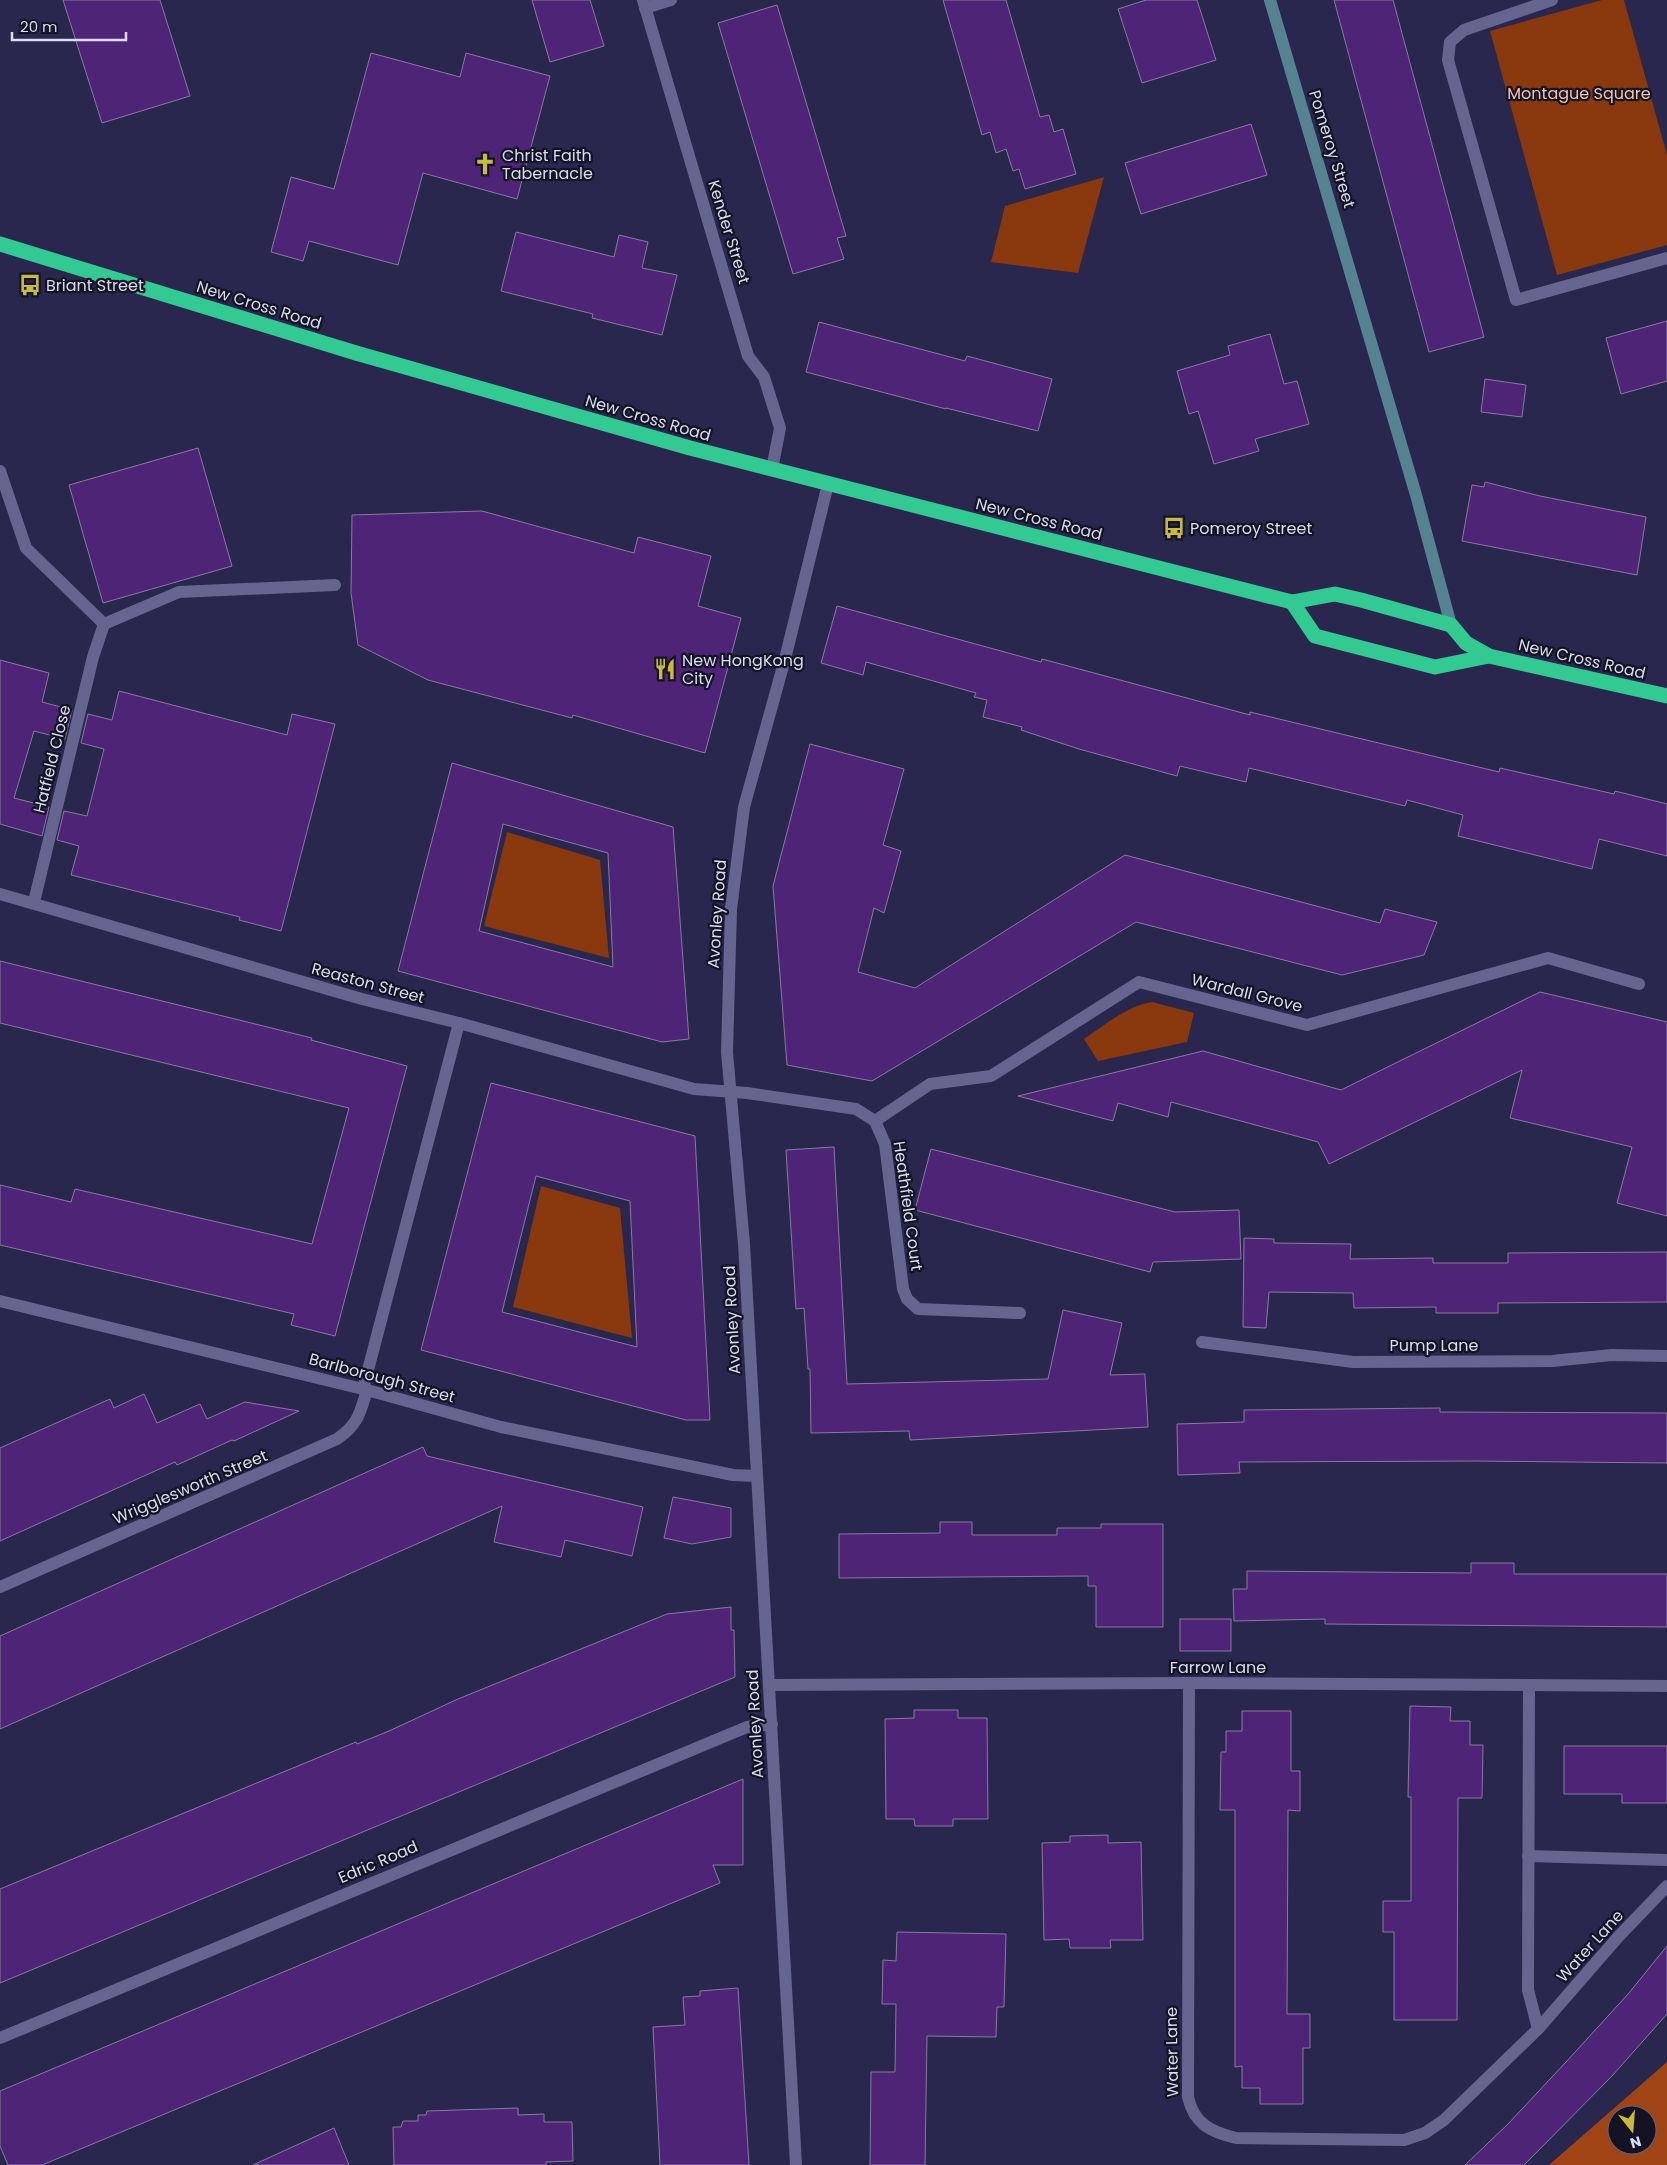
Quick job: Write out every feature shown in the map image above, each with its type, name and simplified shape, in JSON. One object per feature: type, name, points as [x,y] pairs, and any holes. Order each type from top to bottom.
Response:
[{"type":"highway","name":"New Cross Road","points":[[0,244],[356,353],[690,448],[1166,568],[1292,602],[1335,594],[1451,625],[1466,643],[1489,656],[1667,696]]},
{"type":"highway","name":"New Cross Road","points":[[1292,602],[1315,636],[1435,667],[1489,656]]},
{"type":"main road","name":"Pomeroy Street","points":[[1270,0],[1410,476],[1451,625]]},
{"type":"street","points":[[644,4],[671,0]]},
{"type":"street","points":[[1552,0],[1464,30],[1450,42],[1448,60],[1516,300],[1667,258]]},
{"type":"street","name":"Kender Street","points":[[644,4],[748,356],[764,377],[780,428],[772,469]]},
{"type":"street","points":[[0,470],[26,548],[104,624],[179,592],[334,585]]},
{"type":"street","name":"Avonley Road","points":[[796,2165],[744,1244],[727,1052],[731,909],[744,807],[785,659],[828,484]]},
{"type":"street","name":"Hatfield Close","points":[[34,902],[93,657],[104,624]]},
{"type":"street","name":"Reaston Street","points":[[0,894],[34,902],[362,999],[459,1023],[694,1089],[730,1092]]},
{"type":"street","name":"Wardall Grove","points":[[875,1122],[930,1084],[991,1076],[1139,982],[1307,1025],[1548,958],[1639,984]]},
{"type":"street","name":"Wrigglesworth Street","points":[[0,1587],[337,1439],[350,1430],[359,1416],[459,1023]]},
{"type":"street","points":[[730,1092],[856,1109],[875,1122]]},
{"type":"street","name":"Heathfield Court","points":[[875,1122],[885,1144],[903,1289],[907,1299],[918,1309],[1020,1313]]},
{"type":"street","name":"Barlborough Street","points":[[0,1301],[365,1390],[501,1427],[733,1475],[757,1476]]},
{"type":"street","name":"Pump Lane","points":[[1202,1342],[1353,1362],[1552,1361],[1612,1355],[1667,1356]]},
{"type":"street","name":"Farrow Lane","points":[[770,1685],[1189,1683],[1529,1687],[1667,1686]]},
{"type":"street","name":"Water Lane","points":[[1189,1683],[1188,2097],[1191,2109],[1198,2120],[1214,2133],[1236,2138],[1404,2140],[1425,2134],[1444,2120],[1538,2029],[1619,1936],[1667,1886]]},
{"type":"street","name":"Water Lane","points":[[1529,1687],[1528,1990],[1538,2029]]},
{"type":"street","name":"Edric Road","points":[[0,2038],[747,1727],[772,1724]]},
{"type":"street","points":[[1528,1856],[1667,1860]]},
{"type":"green space","name":"Montague Square","points":[[1602,0],[1624,0],[1667,155],[1667,245],[1557,275],[1490,31]]},
{"type":"green space","points":[[1104,177],[1078,273],[991,262],[1005,206]]},
{"type":"green space","points":[[507,832],[600,860],[609,958],[484,926]]},
{"type":"green space","points":[[1152,1002],[1194,1013],[1187,1042],[1098,1061],[1084,1039],[1125,1012]]},
{"type":"green space","points":[[541,1186],[620,1208],[632,1338],[513,1307]]},
{"type":"shaded area","points":[[1667,2062],[1667,2165],[1549,2165],[1607,2114],[1607,2155],[1657,2155],[1657,2105],[1618,2105]]},
{"type":"building","points":[[63,0],[160,0],[190,96],[102,123]]},
{"type":"building","points":[[532,0],[590,0],[604,46],[550,62]]},
{"type":"building","points":[[943,0],[1006,0],[1040,117],[1049,115],[1054,132],[1063,129],[1076,174],[1025,189],[1019,169],[1013,171],[1006,149],[996,153],[990,132],[982,135]]},
{"type":"building","points":[[1146,0],[1197,0],[1216,60],[1142,83],[1118,9]]},
{"type":"building","points":[[1334,0],[1393,0],[1484,337],[1429,352]]},
{"type":"building","points":[[777,5],[846,236],[837,238],[844,259],[793,274],[718,23]]},
{"type":"building","points":[[371,53],[460,77],[466,53],[550,76],[517,199],[423,173],[398,265],[309,241],[303,261],[271,252],[291,177],[334,189]]},
{"type":"building","points":[[1251,124],[1267,175],[1141,214],[1125,163]]},
{"type":"building","points":[[516,232],[614,257],[619,235],[648,242],[642,268],[677,275],[662,335],[592,318],[593,314],[501,291]]},
{"type":"building","points":[[1667,321],[1667,381],[1621,394],[1606,338]]},
{"type":"building","points":[[819,322],[965,361],[967,356],[1052,379],[1038,431],[806,372]]},
{"type":"building","points":[[1270,334],[1284,384],[1297,381],[1309,424],[1255,439],[1259,451],[1214,464],[1198,411],[1189,414],[1177,371],[1230,355],[1228,346]]},
{"type":"building","points":[[1485,379],[1526,385],[1522,417],[1481,412]]},
{"type":"building","points":[[198,448],[232,566],[103,603],[69,485]]},
{"type":"building","points":[[1485,482],[1540,496],[1646,517],[1637,575],[1462,541],[1472,485],[1484,487]]},
{"type":"building","points":[[482,511],[634,553],[638,537],[711,556],[698,606],[741,618],[705,753],[573,715],[572,718],[428,680],[358,645],[351,593],[352,515]]},
{"type":"building","points":[[837,606],[1041,662],[1042,659],[1250,715],[1250,712],[1499,772],[1500,768],[1614,794],[1615,791],[1667,804],[1667,856],[1599,839],[1592,869],[1458,836],[1463,815],[1407,800],[1405,806],[1249,768],[1246,782],[1180,766],[1177,776],[1079,749],[1021,730],[1022,727],[983,717],[987,700],[974,697],[976,693],[866,662],[863,675],[821,663]]},
{"type":"building","points":[[0,660],[49,673],[42,702],[72,710],[65,739],[34,731],[14,798],[49,807],[42,836],[0,824]]},
{"type":"building","points":[[119,691],[287,735],[292,714],[335,724],[281,931],[239,920],[240,917],[71,875],[79,846],[57,840],[64,811],[87,816],[104,749],[81,743],[88,714],[112,720]]},
{"type":"building","points":[[810,744],[904,769],[883,845],[901,851],[884,913],[874,908],[858,972],[915,988],[1125,855],[1380,923],[1385,909],[1437,922],[1424,955],[1342,975],[1136,922],[872,1081],[787,1065],[773,886]]},
{"type":"building","points":[[452,763],[673,827],[689,1039],[662,1042],[398,971]],"holes":[[[503,824],[608,853],[613,967],[479,931]]]},
{"type":"building","points":[[0,961],[312,1038],[311,1040],[407,1066],[335,1336],[291,1325],[294,1314],[0,1245],[0,1185],[71,1202],[75,1189],[312,1244],[349,1108],[0,1023]]},
{"type":"building","points":[[1540,992],[1667,1022],[1667,1216],[1617,1203],[1632,1147],[1510,1118],[1522,1070],[1329,1164],[1318,1142],[1171,1102],[1168,1117],[1118,1103],[1113,1121],[1018,1096],[1203,1051],[1341,1090]]},
{"type":"building","points":[[491,1083],[695,1136],[710,1420],[686,1420],[421,1350]],"holes":[[[536,1176],[630,1201],[637,1347],[502,1312]]]},
{"type":"building","points":[[834,1147],[847,1384],[1048,1379],[1063,1310],[1122,1323],[1110,1375],[1145,1374],[1148,1427],[910,1440],[909,1431],[811,1433],[810,1369],[808,1369],[804,1308],[796,1309],[786,1150]]},
{"type":"building","points":[[931,1149],[1175,1212],[1239,1210],[1241,1259],[1153,1262],[1150,1272],[915,1210]]},
{"type":"building","points":[[1244,1238],[1274,1239],[1274,1243],[1351,1244],[1350,1259],[1433,1258],[1433,1263],[1508,1263],[1508,1253],[1667,1252],[1667,1302],[1498,1303],[1498,1313],[1436,1313],[1436,1307],[1354,1308],[1353,1293],[1269,1292],[1266,1328],[1243,1327]]},
{"type":"building","points":[[144,1394],[157,1423],[200,1404],[207,1419],[245,1402],[299,1411],[177,1465],[175,1462],[0,1541],[0,1448],[110,1399],[114,1408]]},
{"type":"building","points":[[1440,1408],[1440,1412],[1667,1413],[1667,1463],[1475,1461],[1239,1462],[1240,1473],[1178,1475],[1177,1424],[1244,1422],[1244,1410]]},
{"type":"building","points":[[423,1447],[427,1456],[643,1507],[632,1556],[565,1540],[561,1557],[494,1542],[502,1506],[0,1729],[0,1636]]},
{"type":"building","points":[[673,1497],[731,1508],[731,1537],[692,1544],[664,1538]]},
{"type":"building","points":[[940,1522],[972,1522],[972,1535],[1057,1535],[1057,1528],[1101,1528],[1101,1524],[1163,1524],[1163,1627],[1096,1627],[1096,1586],[1088,1586],[1088,1576],[839,1578],[839,1534],[940,1533]]},
{"type":"building","points":[[1471,1563],[1514,1563],[1514,1574],[1667,1574],[1667,1627],[1325,1624],[1325,1619],[1234,1621],[1233,1589],[1247,1589],[1247,1571],[1471,1573]]},
{"type":"building","points":[[731,1607],[731,1630],[734,1630],[735,1677],[0,1983],[0,1889],[356,1742],[357,1744],[389,1731],[458,1699],[667,1614]]},
{"type":"building","points":[[1180,1619],[1231,1619],[1231,1651],[1180,1651]]},
{"type":"building","points":[[1410,1706],[1451,1707],[1450,1721],[1470,1721],[1470,1745],[1483,1745],[1482,1798],[1458,1798],[1457,2020],[1394,2020],[1394,1932],[1383,1932],[1383,1901],[1411,1901],[1411,1797],[1408,1797]]},
{"type":"building","points":[[914,1710],[958,1710],[958,1718],[987,1718],[988,1819],[953,1819],[953,1826],[915,1826],[914,1819],[886,1819],[885,1719],[914,1718]]},
{"type":"building","points":[[1242,1711],[1291,1711],[1291,1771],[1300,1771],[1300,1811],[1288,1810],[1287,2014],[1310,2014],[1310,2048],[1303,2048],[1303,2104],[1260,2104],[1260,2088],[1242,2088],[1242,2066],[1235,2067],[1235,1810],[1220,1810],[1221,1752],[1226,1752],[1226,1731],[1242,1731]]},
{"type":"building","points":[[1564,1746],[1667,1746],[1667,1803],[1622,1803],[1622,1794],[1564,1794]]},
{"type":"building","points":[[743,1779],[743,1865],[713,1865],[720,1883],[42,2165],[8,2165],[0,2146],[0,2091]]},
{"type":"building","points":[[1108,1835],[1108,1843],[1141,1842],[1143,1940],[1110,1940],[1111,1948],[1070,1948],[1069,1939],[1044,1940],[1042,1843],[1070,1842],[1070,1836]]},
{"type":"building","points":[[897,1932],[1006,1934],[1004,2007],[997,2007],[996,2037],[927,2036],[925,2165],[870,2165],[871,2072],[895,2072],[896,2004],[882,2004],[883,1960],[896,1961]]},
{"type":"building","points":[[1667,1946],[1667,2014],[1612,2076],[1524,2165],[1465,2165],[1508,2124],[1566,2062],[1629,1993]]},
{"type":"building","points":[[738,1988],[749,2165],[660,2165],[653,2027],[685,2025],[683,1997],[700,1996],[700,1991]]},
{"type":"building","points":[[518,2108],[518,2115],[544,2114],[544,2122],[572,2122],[573,2161],[546,2162],[546,2165],[394,2165],[393,2127],[401,2127],[403,2121],[418,2121],[418,2115],[426,2115],[427,2111]]},
{"type":"building","points":[[334,2128],[349,2165],[253,2165]]},
{"type":"place","name":"Christ Faith Tabernacle","points":[[485,164]]},
{"type":"place","name":"Briant Street","points":[[30,285]]},
{"type":"place","name":"Pomeroy Street","points":[[1174,528]]},
{"type":"place","name":"New HongKong City","points":[[665,669]]}]
